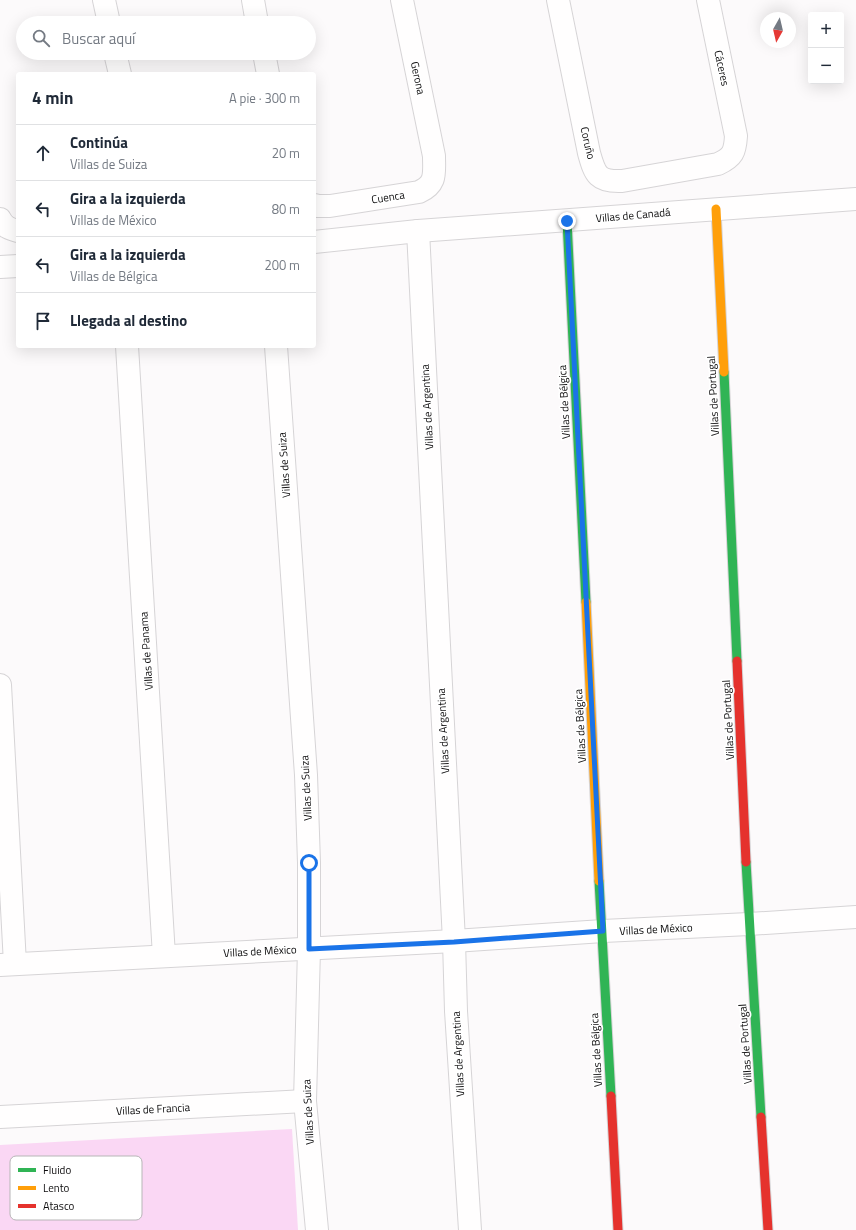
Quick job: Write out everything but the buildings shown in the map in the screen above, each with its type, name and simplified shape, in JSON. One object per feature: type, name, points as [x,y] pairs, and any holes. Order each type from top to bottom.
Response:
[{"type":"street","points":[[104,0],[107,16]]},
{"type":"street","points":[[253,0],[256,16]]},
{"type":"street","name":"Gerona","points":[[402,0],[434,156]]},
{"type":"street","name":"Coruño","points":[[558,0],[589,153],[594,171],[601,178],[611,181],[622,181],[718,164],[727,160],[733,154],[736,136]]},
{"type":"street","name":"Cáceres","points":[[708,0],[736,136]]},
{"type":"street","points":[[117,60],[120,72]]},
{"type":"street","points":[[265,60],[268,72]]},
{"type":"street","name":"Cuenca","points":[[316,206],[330,206],[419,192],[427,188],[432,182],[434,172],[434,156]]},
{"type":"street","name":"Villas de Canadá","points":[[316,242],[418,231],[856,199]]},
{"type":"street","name":"Villas de Portugal","points":[[716,209],[749,924],[768,1230]]},
{"type":"street","points":[[0,219],[8,228],[16,230]]},
{"type":"street","name":"Villas de Bélgica","points":[[567,221],[618,1230]]},
{"type":"street","name":"Villas de Argentina","points":[[418,231],[454,942],[456,1011],[470,1230]]},
{"type":"street","points":[[0,267],[16,266]]},
{"type":"street","name":"Villas de Panama","points":[[127,348],[164,956]]},
{"type":"street","name":"Villas de Suiza","points":[[276,348],[306,775],[309,863],[309,949],[305,1101],[317,1230]]},
{"type":"street","points":[[0,685],[7,965]]},
{"type":"street","name":"Villas de México","points":[[7,965],[454,942],[603,931],[856,917]]},
{"type":"street","name":"Villas de Francia","points":[[0,1117],[305,1101]]},
{"type":"shaded area","points":[[292,1129],[298,1230],[0,1230],[0,1145]]},
{"type":"traffic: fast","points":[[567,221],[586,602]]},
{"type":"traffic: fast","points":[[724,372],[737,661]]},
{"type":"traffic: fast","points":[[746,862],[761,1117]]},
{"type":"traffic: fast","points":[[599,881],[611,1096]]},
{"type":"traffic: slow","points":[[716,209],[724,372]]},
{"type":"traffic: slow","points":[[586,602],[599,881]]},
{"type":"traffic: jam","points":[[737,661],[746,862]]},
{"type":"traffic: jam","points":[[611,1096],[618,1230]]},
{"type":"traffic: jam","points":[[761,1117],[768,1230]]},
{"type":"route","points":[[309,863],[309,949],[454,942],[603,931],[567,221]]}]
